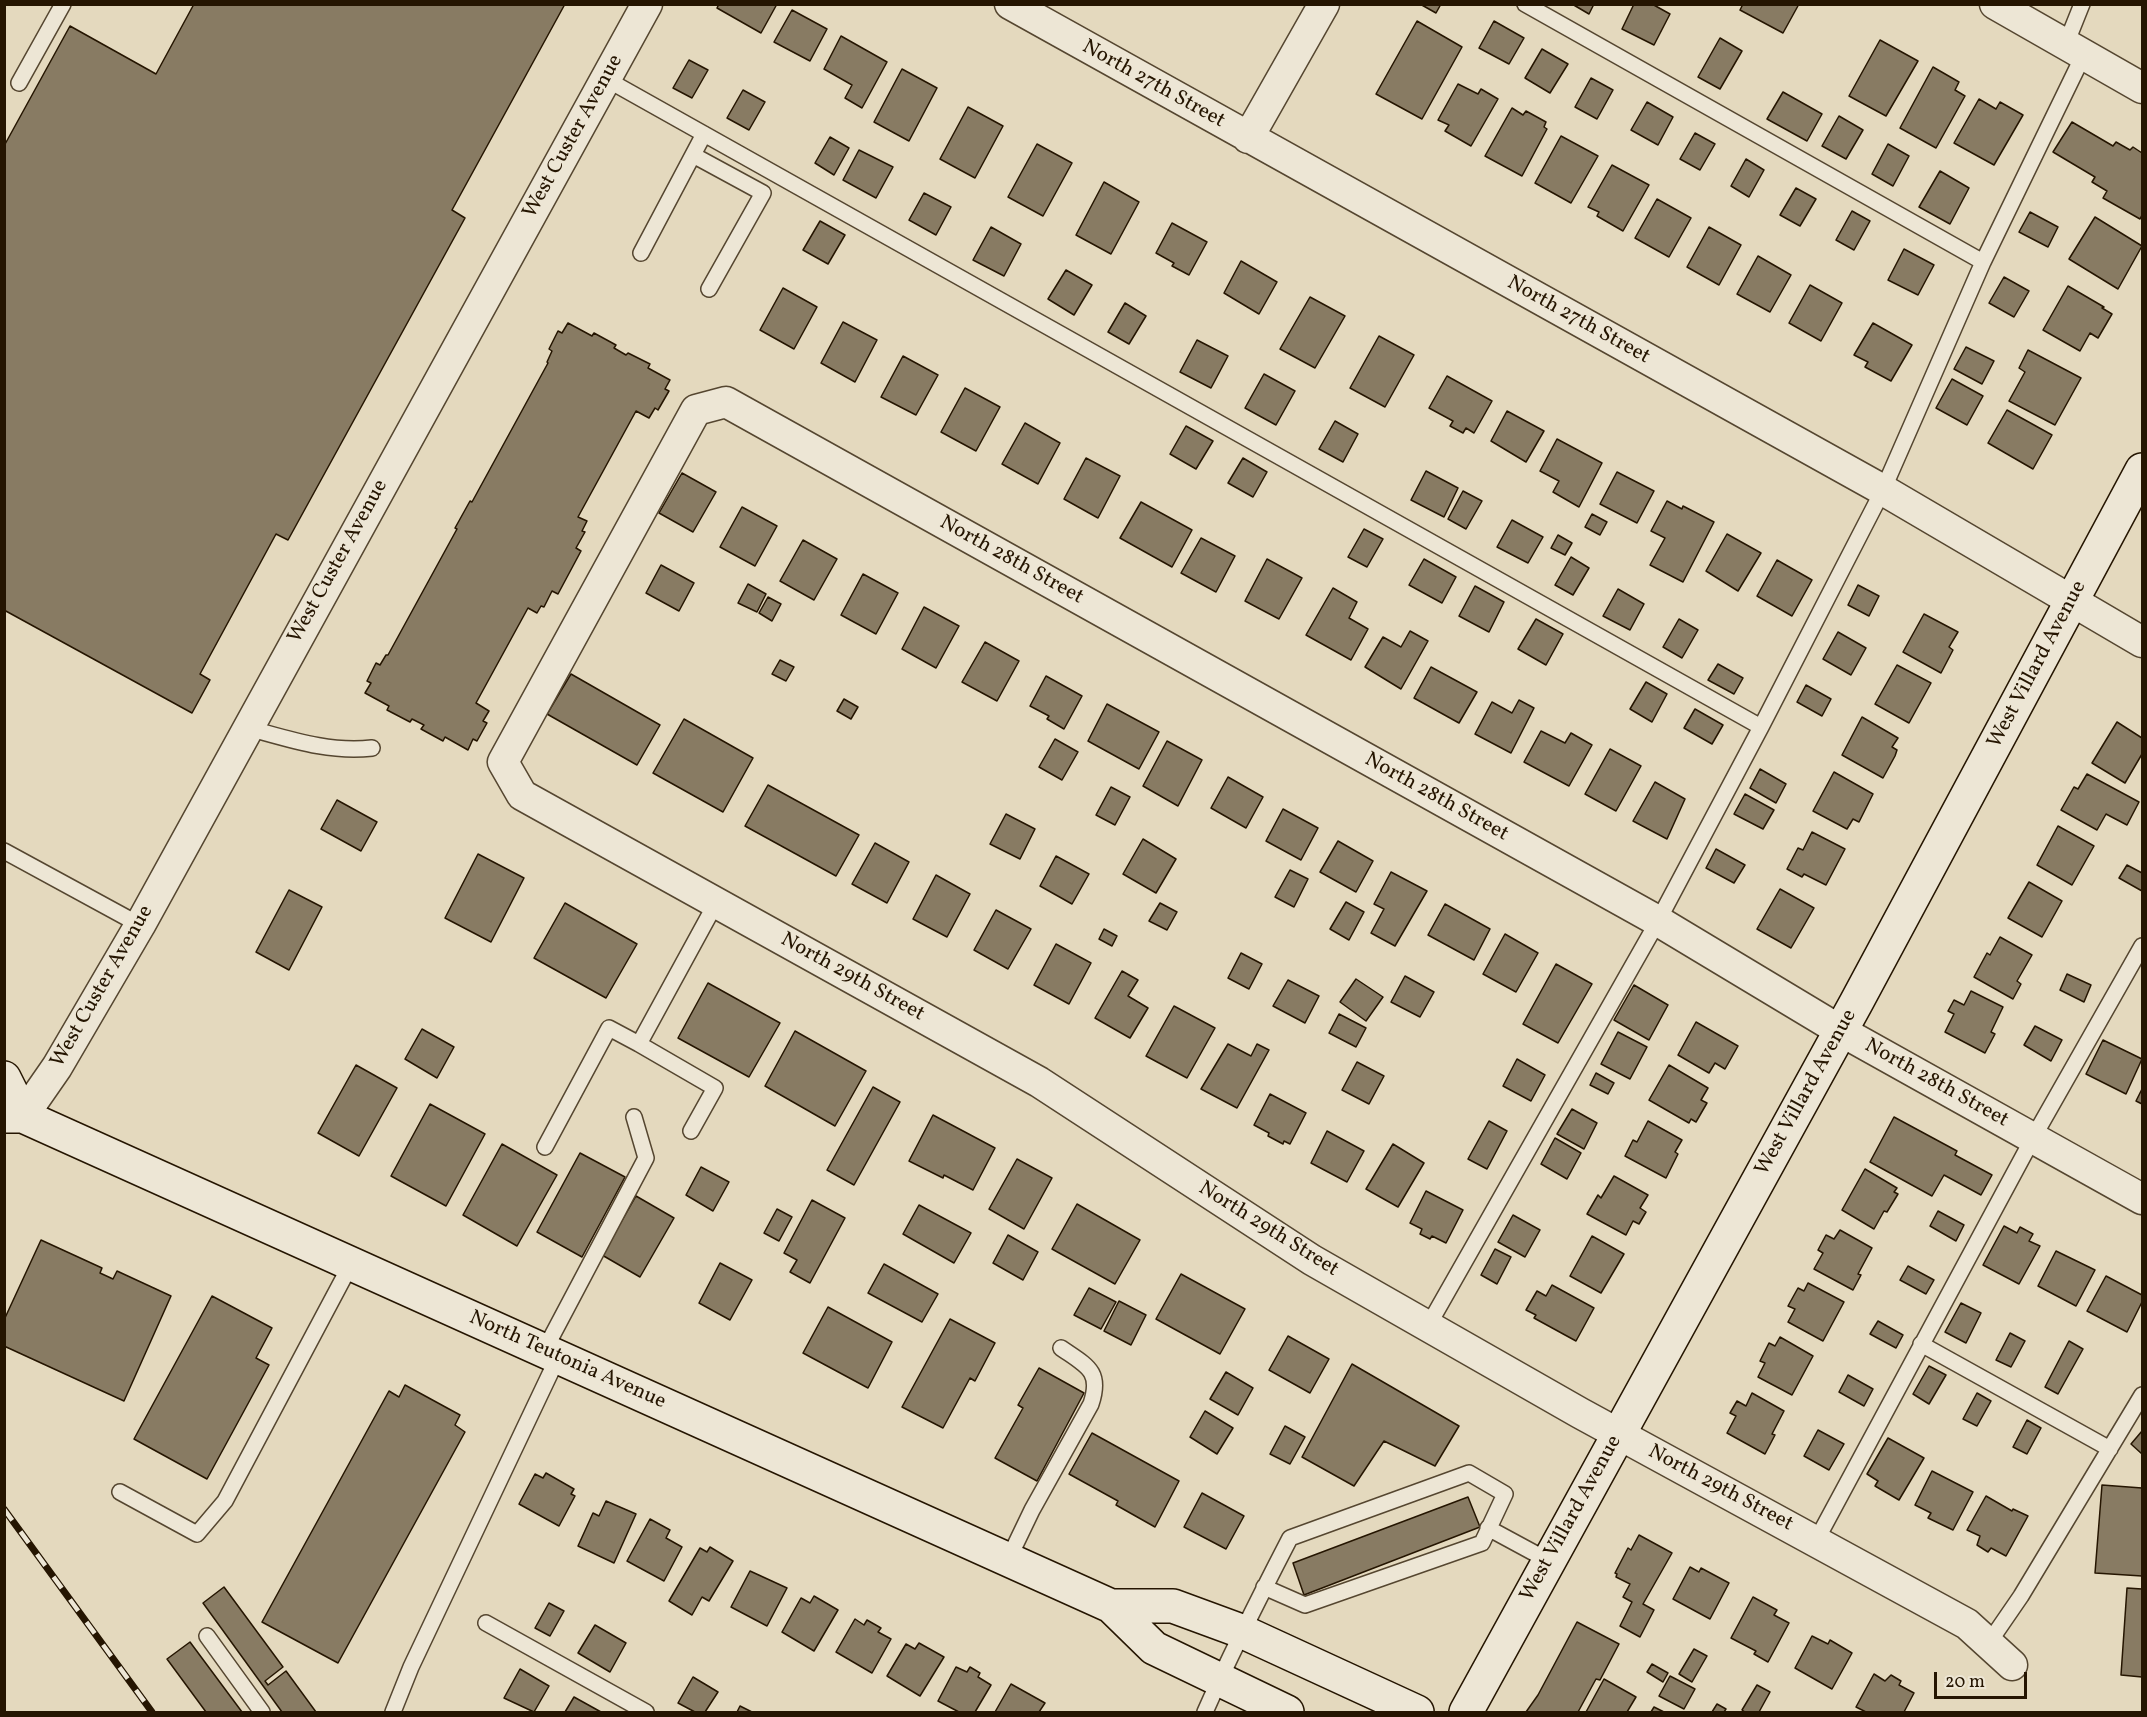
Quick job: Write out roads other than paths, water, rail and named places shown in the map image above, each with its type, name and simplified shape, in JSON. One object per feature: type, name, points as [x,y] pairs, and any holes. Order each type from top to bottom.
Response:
[{"type":"main road","name":"West Villard Avenue","points":[[1466,1713],[1841,1031],[2142,470]]},
{"type":"main road","points":[[4,1078],[14,1116]]},
{"type":"main road","name":"North Teutonia Avenue","points":[[14,1116],[351,1264],[1111,1606],[1154,1648],[1287,1713]]},
{"type":"main road","name":"North Teutonia Avenue","points":[[1111,1606],[1173,1606],[1241,1631],[1417,1713]]},
{"type":"street","name":"West Custer Avenue","points":[[14,1116],[57,1067],[140,925],[647,4]]},
{"type":"street","name":"North 27th Street","points":[[1010,4],[1883,489],[2142,642]]},
{"type":"street","points":[[1248,138],[1324,4]]},
{"type":"street","points":[[1995,4],[2142,88]]},
{"type":"street","name":"North 29th Street","points":[[726,402],[696,410],[503,762],[522,795],[1039,1082],[1312,1260],[1619,1434],[1967,1624],[2012,1665]]},
{"type":"street","name":"North 28th Street","points":[[726,402],[1658,921],[1841,1031],[2142,1199]]},
{"type":"lane","points":[[19,83],[63,4]]},
{"type":"lane","points":[[1526,4],[1983,262]]},
{"type":"lane","points":[[1428,1326],[1658,921],[1761,728],[1883,489],[2075,49],[2082,4]]},
{"type":"lane","points":[[606,79],[1761,728]]},
{"type":"lane","points":[[640,253],[704,134]]},
{"type":"lane","points":[[693,155],[763,193]]},
{"type":"lane","points":[[709,289],[774,173]]},
{"type":"lane","points":[[248,728],[312,746],[356,750],[372,748]]},
{"type":"lane","points":[[4,851],[140,925]]},
{"type":"lane","points":[[639,1044],[716,903]]},
{"type":"lane","points":[[1816,1541],[2033,1138],[2142,946]]},
{"type":"lane","points":[[545,1147],[609,1028],[715,1088],[691,1131]]},
{"type":"lane","points":[[393,1713],[416,1656],[551,1354],[646,1158],[634,1117]]},
{"type":"lane","points":[[120,1492],[197,1534],[225,1502],[351,1264]]},
{"type":"lane","points":[[1922,1344],[2110,1449]]},
{"type":"lane","points":[[1008,1560],[1032,1510],[1091,1404],[1096,1390],[1094,1374],[1086,1365],[1061,1348]]},
{"type":"lane","points":[[1989,1644],[2021,1596],[2142,1395]]},
{"type":"lane","points":[[1205,1713],[1241,1631],[1264,1587],[1290,1538],[1469,1473],[1505,1494],[1482,1542],[1305,1605],[1264,1587]]},
{"type":"lane","points":[[1488,1528],[1549,1561]]},
{"type":"lane","points":[[486,1623],[646,1713]]},
{"type":"lane","points":[[207,1636],[262,1713]]},
{"type":"railway","points":[[4,1509],[152,1712]]}]
